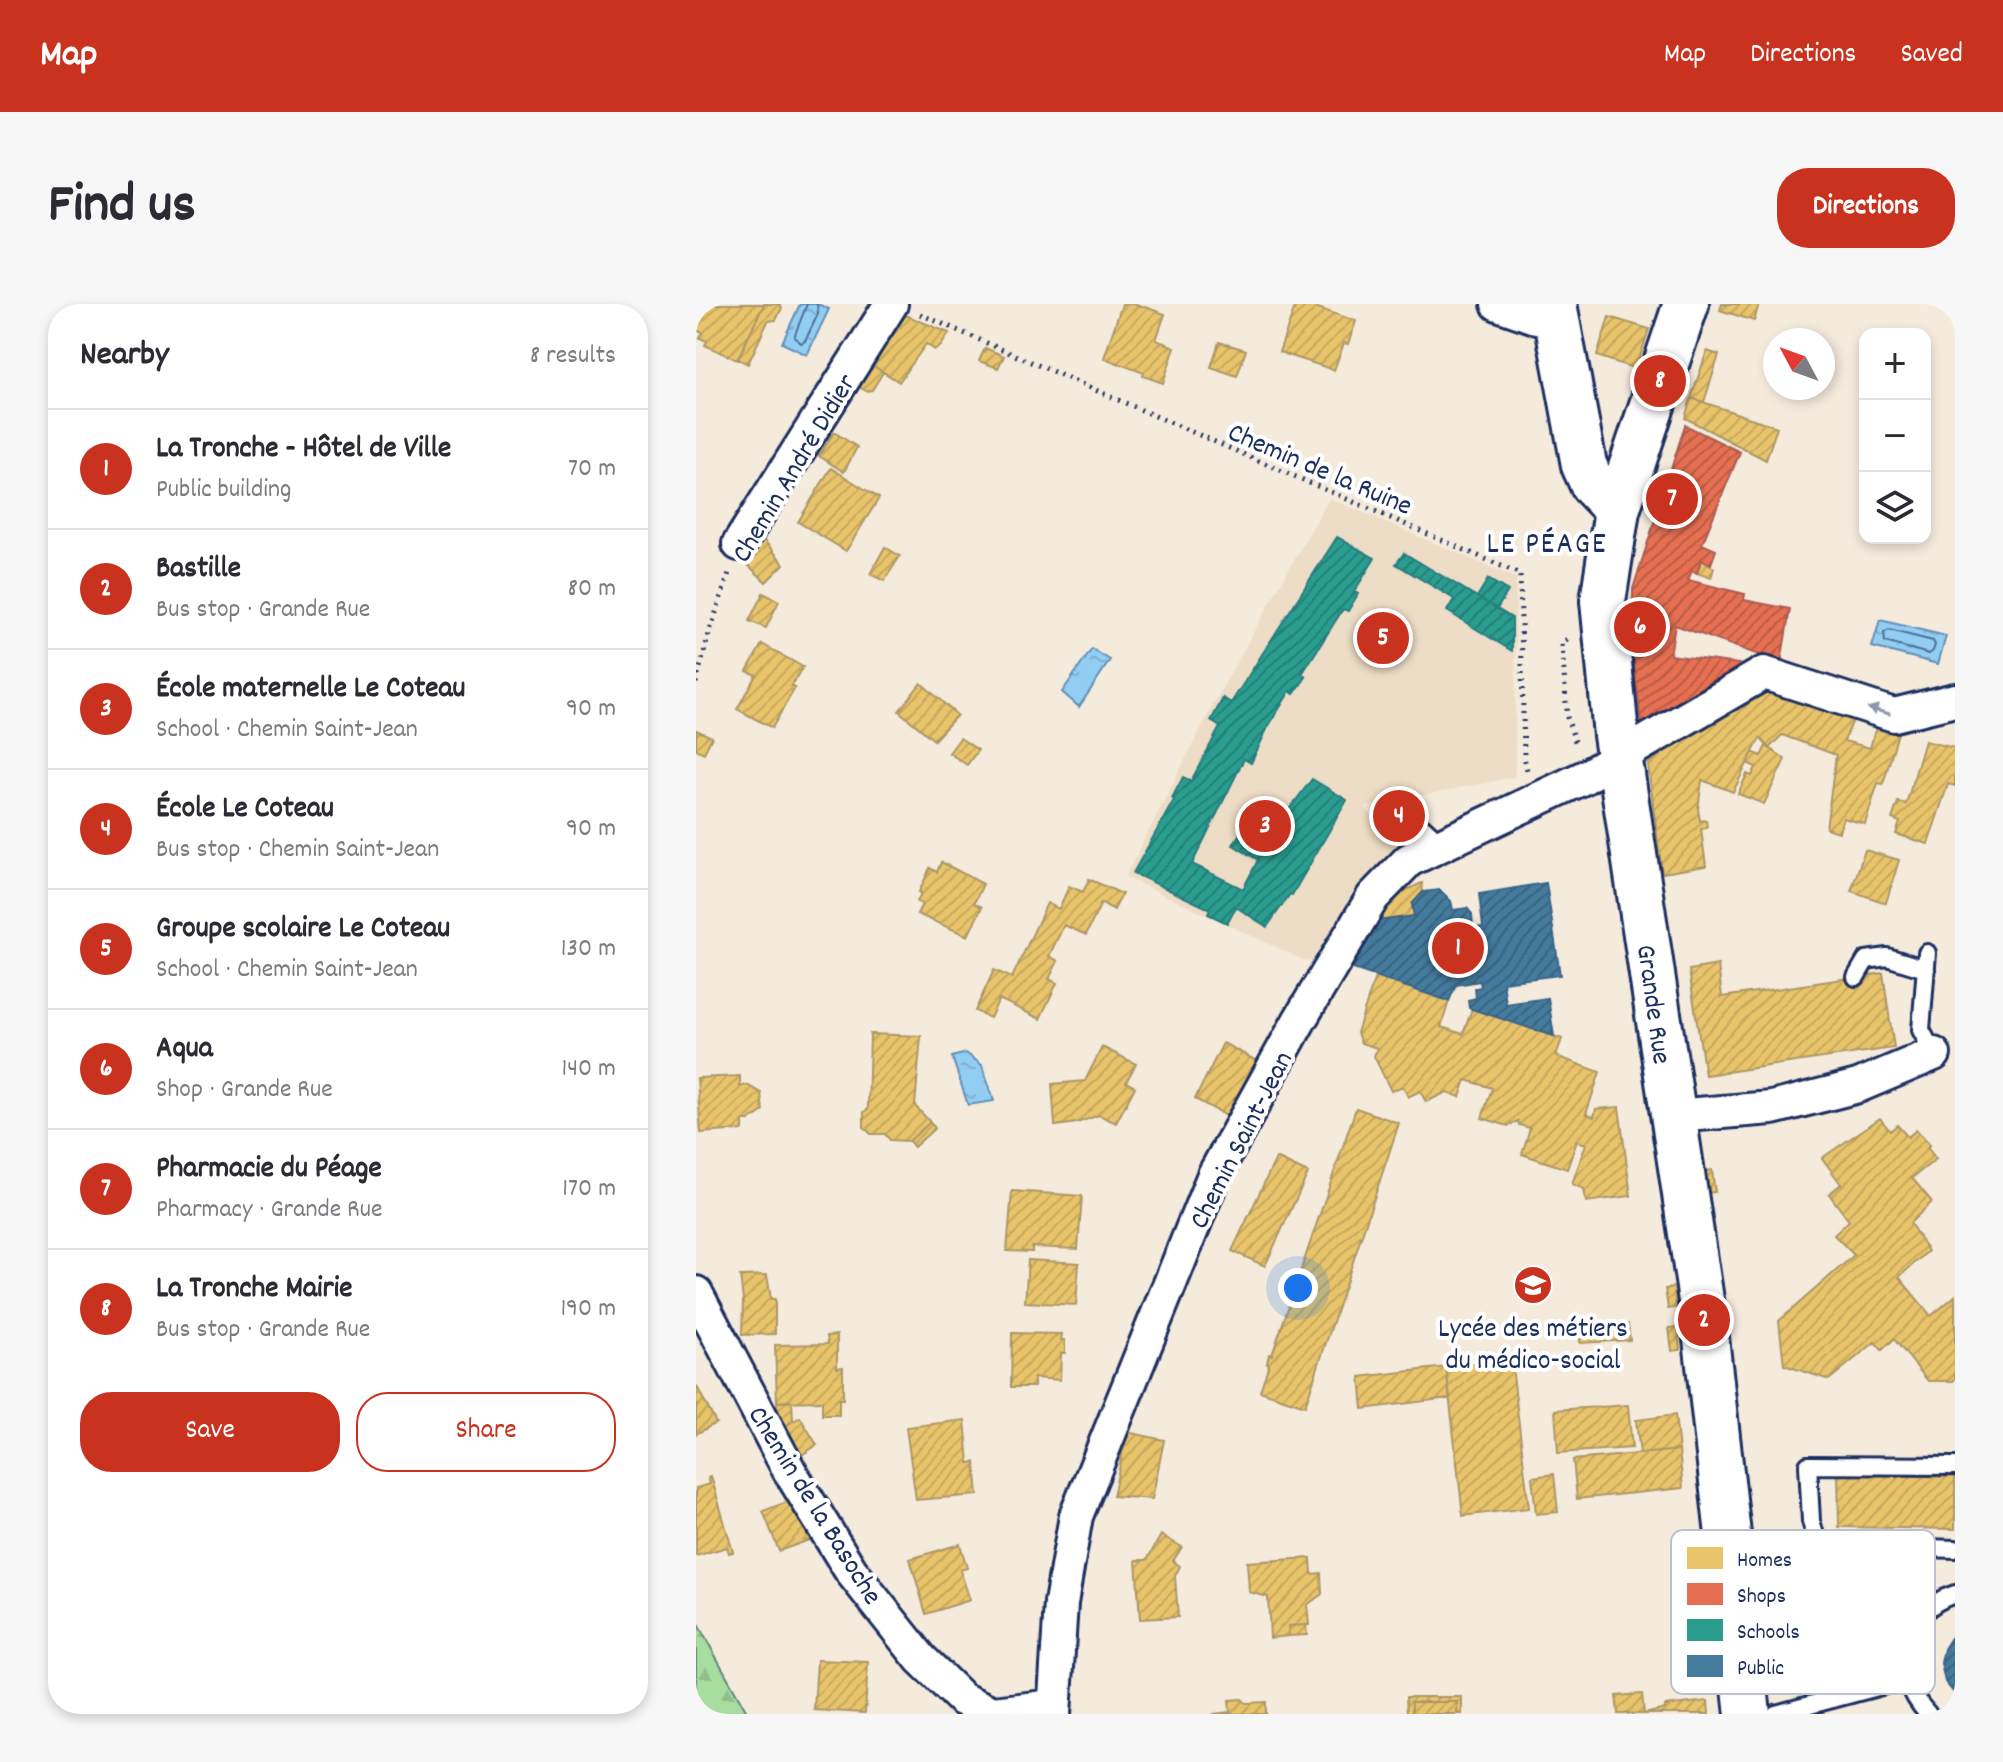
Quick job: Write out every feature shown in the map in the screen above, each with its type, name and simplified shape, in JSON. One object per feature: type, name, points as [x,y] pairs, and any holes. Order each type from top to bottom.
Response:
[{"type":"main road","name":"Grande Rue","points":[[1686,304],[1617,510],[1603,601],[1620,757],[1704,1320],[1727,1530]]},
{"type":"main road","points":[[1556,314],[1584,465],[1593,485],[1617,510]]},
{"type":"main road","name":"Grande Rue","points":[[1746,1694],[1748,1714]]},
{"type":"street","points":[[1498,304],[1556,314]]},
{"type":"street","name":"Chemin André Didier","points":[[739,544],[901,307]]},
{"type":"street","name":"Chemin Saint-Jean","points":[[1053,1710],[1061,1603],[1076,1516],[1214,1175],[1299,1021],[1373,897],[1409,860],[1620,757],[1764,673],[1894,715],[1955,700]]},
{"type":"street","points":[[1399,816],[1434,848]]},
{"type":"street","points":[[1673,1116],[1772,1108],[1858,1086],[1934,1054]]},
{"type":"street","name":"Chemin de la Basoche","points":[[696,1293],[789,1470],[851,1571],[921,1659],[962,1699],[993,1713],[1053,1710]]},
{"type":"lane","points":[[1856,977],[1866,960],[1887,957],[1926,961],[1921,1030],[1934,1054]]},
{"type":"lane","points":[[1814,1530],[1808,1465],[1955,1466]]},
{"type":"lane","points":[[1935,1548],[1955,1549]]},
{"type":"lane","points":[[1935,1604],[1955,1594]]},
{"type":"lane","points":[[1776,1714],[1851,1694]]},
{"type":"lane","points":[[1912,1694],[1928,1714]]},
{"type":"path","name":"Chemin de la Ruine","points":[[901,307],[1520,574],[1524,757],[1534,801]]},
{"type":"path","name":"Chemin André Didier","points":[[696,683],[739,544]]},
{"type":"shaded area","points":[[1329,498],[1516,578],[1515,777],[1365,807],[1396,846],[1323,964],[1303,960],[1125,877],[1217,697]]},
{"type":"green space","points":[[696,1621],[748,1714],[696,1714]]},
{"type":"water","points":[[800,304],[818,304],[829,309],[807,355],[782,343]]},
{"type":"water","points":[[1880,620],[1946,636],[1938,664],[1872,647]]},
{"type":"water","points":[[1092,649],[1110,660],[1079,707],[1062,692]]},
{"type":"water","points":[[966,1053],[982,1065],[994,1101],[968,1105],[952,1057]]},
{"type":"building: Homes","points":[[705,304],[764,304],[737,360],[705,345],[707,341],[700,338],[703,333],[696,330],[696,322]]},
{"type":"building: Homes","points":[[764,304],[779,304],[782,308],[776,320],[768,321],[748,364],[738,359]]},
{"type":"building: Homes","points":[[1122,304],[1136,304],[1165,314],[1156,340],[1175,347],[1163,383],[1104,358]]},
{"type":"building: Homes","points":[[1296,304],[1306,304],[1356,321],[1334,370],[1279,352]]},
{"type":"building: Homes","points":[[1722,304],[1759,304],[1754,321],[1720,310]]},
{"type":"building: Homes","points":[[898,312],[949,333],[935,350],[926,344],[899,382],[866,361]]},
{"type":"building: Homes","points":[[1609,317],[1649,329],[1636,369],[1597,356]]},
{"type":"building: Homes","points":[[1219,342],[1246,350],[1237,376],[1211,367]]},
{"type":"building: Homes","points":[[985,348],[1004,356],[998,368],[979,361]]},
{"type":"building: Homes","points":[[1707,351],[1719,355],[1704,402],[1691,398]]},
{"type":"building: Homes","points":[[866,361],[883,372],[872,390],[866,391],[851,382]]},
{"type":"building: Homes","points":[[1691,398],[1777,427],[1766,460],[1685,418]]},
{"type":"building: Homes","points":[[834,432],[857,447],[844,472],[819,456]]},
{"type":"building: Homes","points":[[831,468],[879,498],[846,551],[798,522]]},
{"type":"building: Homes","points":[[762,538],[784,564],[766,582],[746,563]]},
{"type":"building: Homes","points":[[885,547],[900,556],[884,581],[870,574]]},
{"type":"building: Homes","points":[[1701,560],[1714,568],[1711,578],[1697,573]]},
{"type":"building: Homes","points":[[763,593],[779,601],[766,628],[749,621]]},
{"type":"building: Homes","points":[[762,644],[803,667],[772,728],[737,709],[756,675],[747,671]]},
{"type":"building: Homes","points":[[921,683],[957,715],[934,740],[899,711]]},
{"type":"building: Homes","points":[[1762,690],[1793,696],[1853,720],[1844,741],[1870,748],[1876,727],[1898,733],[1883,784],[1878,783],[1865,824],[1843,818],[1839,832],[1826,828],[1836,755],[1782,735],[1769,748],[1760,738],[1733,792],[1702,780],[1698,809],[1700,821],[1706,820],[1707,828],[1701,829],[1706,866],[1662,873],[1648,764],[1686,734]]},
{"type":"building: Homes","points":[[696,730],[712,737],[704,753],[696,749]]},
{"type":"building: Homes","points":[[960,738],[978,750],[967,765],[949,753]]},
{"type":"building: Homes","points":[[1925,741],[1955,748],[1955,786],[1948,784],[1928,844],[1896,834],[1900,822],[1892,819],[1898,802],[1906,804]]},
{"type":"building: Homes","points":[[1766,746],[1785,759],[1764,804],[1738,794],[1747,774],[1752,776],[1756,767],[1747,763],[1753,752],[1761,756]]},
{"type":"building: Homes","points":[[1865,850],[1899,860],[1886,903],[1851,891]]},
{"type":"building: Homes","points":[[941,862],[983,884],[974,903],[982,907],[968,936],[917,914],[922,904],[917,902],[919,892],[930,868],[937,872]]},
{"type":"building: Homes","points":[[1089,879],[1122,894],[1114,910],[1101,903],[1086,935],[1064,925],[1049,956],[1058,961],[1049,979],[1057,983],[1040,1019],[999,999],[990,1018],[975,1011],[994,970],[1012,978],[1047,903],[1059,909],[1069,886],[1083,892]]},
{"type":"building: Homes","points":[[1422,883],[1423,892],[1412,904],[1414,916],[1378,921],[1390,902]]},
{"type":"building: Homes","points":[[1718,965],[1722,997],[1883,973],[1894,1048],[1705,1075],[1689,970]]},
{"type":"building: Homes","points":[[1375,977],[1449,1001],[1441,1027],[1463,1034],[1472,1009],[1562,1039],[1556,1056],[1600,1072],[1586,1114],[1594,1117],[1596,1109],[1619,1107],[1631,1196],[1586,1202],[1584,1189],[1572,1184],[1586,1144],[1577,1141],[1567,1169],[1522,1154],[1530,1128],[1519,1125],[1518,1121],[1508,1126],[1482,1118],[1492,1088],[1466,1080],[1460,1097],[1447,1092],[1426,1102],[1420,1091],[1408,1097],[1403,1086],[1391,1091],[1374,1056],[1377,1048],[1361,1043],[1357,1033]]},
{"type":"building: Homes","points":[[870,1034],[921,1036],[915,1106],[930,1122],[909,1141],[890,1140],[885,1134],[871,1134],[864,1127],[864,1112],[868,1109]]},
{"type":"building: Homes","points":[[1223,1043],[1266,1066],[1236,1121],[1195,1099]]},
{"type":"building: Homes","points":[[1102,1047],[1136,1064],[1126,1082],[1135,1087],[1116,1123],[1099,1115],[1077,1123],[1055,1126],[1052,1084],[1085,1081]]},
{"type":"building: Homes","points":[[740,1076],[740,1086],[747,1085],[761,1093],[763,1111],[749,1121],[743,1121],[743,1130],[701,1133],[697,1078]]},
{"type":"building: Homes","points":[[1356,1108],[1399,1123],[1305,1406],[1260,1391],[1269,1354],[1272,1355]]},
{"type":"building: Homes","points":[[1880,1118],[1890,1131],[1897,1125],[1908,1137],[1916,1130],[1930,1145],[1927,1147],[1936,1159],[1912,1178],[1932,1202],[1910,1223],[1928,1251],[1899,1277],[1931,1316],[1955,1296],[1953,1381],[1928,1381],[1894,1339],[1882,1350],[1875,1342],[1829,1380],[1784,1365],[1779,1321],[1854,1255],[1834,1235],[1849,1221],[1829,1194],[1841,1184],[1822,1158]]},
{"type":"building: Homes","points":[[930,1122],[935,1128],[914,1147],[909,1141]]},
{"type":"building: Homes","points":[[1276,1158],[1308,1173],[1265,1266],[1232,1251]]},
{"type":"building: Homes","points":[[1712,1170],[1715,1192],[1706,1193],[1704,1171]]},
{"type":"building: Homes","points":[[1012,1191],[1082,1196],[1078,1249],[1032,1247],[1032,1252],[1007,1251]]},
{"type":"building: Homes","points":[[1028,1260],[1079,1263],[1076,1305],[1025,1302]]},
{"type":"building: Homes","points":[[767,1275],[771,1299],[775,1299],[775,1334],[742,1335],[740,1276]]},
{"type":"building: Homes","points":[[1674,1287],[1676,1308],[1668,1309],[1665,1289]]},
{"type":"building: Homes","points":[[1628,1324],[1630,1340],[1580,1343],[1580,1326]]},
{"type":"building: Homes","points":[[1678,1327],[1680,1350],[1672,1351],[1669,1328]]},
{"type":"building: Homes","points":[[1012,1333],[1062,1334],[1065,1353],[1061,1353],[1060,1380],[1034,1378],[1034,1387],[1011,1387]]},
{"type":"building: Homes","points":[[837,1335],[837,1368],[843,1367],[843,1399],[839,1399],[839,1415],[822,1415],[822,1401],[777,1402],[775,1345],[828,1344],[827,1336]]},
{"type":"building: Homes","points":[[1511,1358],[1529,1508],[1463,1516],[1446,1367]]},
{"type":"building: Homes","points":[[1446,1367],[1450,1398],[1363,1409],[1360,1377]]},
{"type":"building: Homes","points":[[696,1385],[716,1423],[696,1434]]},
{"type":"building: Homes","points":[[792,1401],[793,1421],[780,1429],[777,1425],[777,1402]]},
{"type":"building: Homes","points":[[1628,1405],[1632,1448],[1558,1453],[1555,1410]]},
{"type":"building: Homes","points":[[1675,1415],[1679,1450],[1640,1454],[1636,1420]]},
{"type":"building: Homes","points":[[800,1417],[817,1445],[797,1458],[780,1429]]},
{"type":"building: Homes","points":[[965,1420],[969,1463],[975,1462],[978,1495],[916,1500],[906,1427]]},
{"type":"building: Homes","points":[[1127,1432],[1164,1440],[1152,1499],[1113,1496]]},
{"type":"building: Homes","points":[[1679,1450],[1683,1488],[1577,1499],[1573,1460]]},
{"type":"building: Homes","points":[[1554,1474],[1558,1512],[1536,1514],[1532,1477]]},
{"type":"building: Homes","points":[[1838,1474],[1955,1477],[1955,1529],[1839,1527]]},
{"type":"building: Homes","points":[[711,1476],[733,1552],[729,1553],[727,1547],[696,1556],[696,1488],[710,1484],[708,1477]]},
{"type":"building: Homes","points":[[792,1500],[815,1538],[779,1551],[763,1511]]},
{"type":"building: Homes","points":[[1161,1535],[1182,1547],[1173,1561],[1180,1566],[1175,1576],[1178,1617],[1140,1619],[1136,1560],[1147,1560]]},
{"type":"building: Homes","points":[[960,1544],[967,1568],[960,1570],[970,1600],[926,1614],[910,1559]]},
{"type":"building: Homes","points":[[1311,1558],[1312,1574],[1321,1573],[1322,1594],[1307,1605],[1309,1625],[1288,1626],[1289,1636],[1270,1638],[1268,1597],[1249,1592],[1247,1562]]},
{"type":"building: Homes","points":[[1306,1625],[1307,1635],[1289,1636],[1288,1626]]},
{"type":"building: Homes","points":[[817,1660],[868,1662],[865,1713],[814,1710]]},
{"type":"building: Homes","points":[[1642,1694],[1644,1714],[1618,1714],[1616,1696]]},
{"type":"building: Homes","points":[[1406,1697],[1462,1697],[1462,1714],[1457,1714],[1457,1702],[1412,1702],[1412,1714],[1407,1714]]},
{"type":"building: Homes","points":[[1242,1699],[1246,1703],[1266,1702],[1266,1714],[1213,1714],[1230,1712],[1229,1700]]},
{"type":"building: Homes","points":[[1708,1701],[1709,1714],[1644,1714],[1665,1709],[1665,1706]]},
{"type":"building: Homes","points":[[1412,1702],[1457,1702],[1457,1714],[1412,1714]]},
{"type":"building: Shops","points":[[1685,425],[1740,452],[1702,544],[1716,550],[1711,564],[1701,560],[1697,573],[1692,571],[1688,580],[1745,594],[1744,600],[1790,609],[1781,663],[1675,625],[1670,655],[1739,664],[1736,678],[1642,733],[1633,654],[1633,589]]},
{"type":"building: Schools","points":[[1337,537],[1375,558],[1354,592],[1358,594],[1348,611],[1343,609],[1302,674],[1306,677],[1294,694],[1290,691],[1251,763],[1244,759],[1192,864],[1243,889],[1258,860],[1233,845],[1257,806],[1281,820],[1312,779],[1347,800],[1292,895],[1267,927],[1236,907],[1227,923],[1208,914],[1210,909],[1133,873],[1174,800],[1172,798],[1183,777],[1191,781],[1220,727],[1211,721],[1223,698],[1231,703]]},
{"type":"building: Schools","points":[[1404,553],[1512,618],[1512,651],[1447,611],[1454,599],[1396,564]]},
{"type":"building: Schools","points":[[1488,579],[1508,591],[1497,609],[1477,597]]},
{"type":"building: Public","points":[[1546,883],[1560,975],[1503,982],[1506,1004],[1548,998],[1554,1036],[1469,1008],[1468,1000],[1476,998],[1475,988],[1481,987],[1480,981],[1456,985],[1449,1001],[1347,967],[1378,921],[1414,916],[1412,904],[1423,892],[1440,890],[1451,901],[1453,910],[1467,908],[1472,914],[1473,928],[1483,927],[1479,894]]},
{"type":"building: Public","points":[[1955,1632],[1955,1694],[1945,1682],[1941,1663],[1944,1649]]},
{"type":"place","name":"La Tronche Mairie","points":[[1660,381]]},
{"type":"place","name":"Pharmacie du Péage","points":[[1672,499]]},
{"type":"place","name":"Aqua","points":[[1640,627]]},
{"type":"place","name":"Groupe scolaire Le Coteau","points":[[1383,638]]},
{"type":"place","name":"École Le Coteau","points":[[1399,816]]},
{"type":"place","name":"École maternelle Le Coteau","points":[[1265,826]]},
{"type":"place","name":"La Tronche - Hôtel de Ville","points":[[1458,948]]},
{"type":"place","name":"Lycée des métiers du médico-social","points":[[1533,1285]]},
{"type":"place","name":"Bastille","points":[[1704,1320]]},
{"type":"district","name":"LE PÉAGE","points":[[1547,542]]}]
